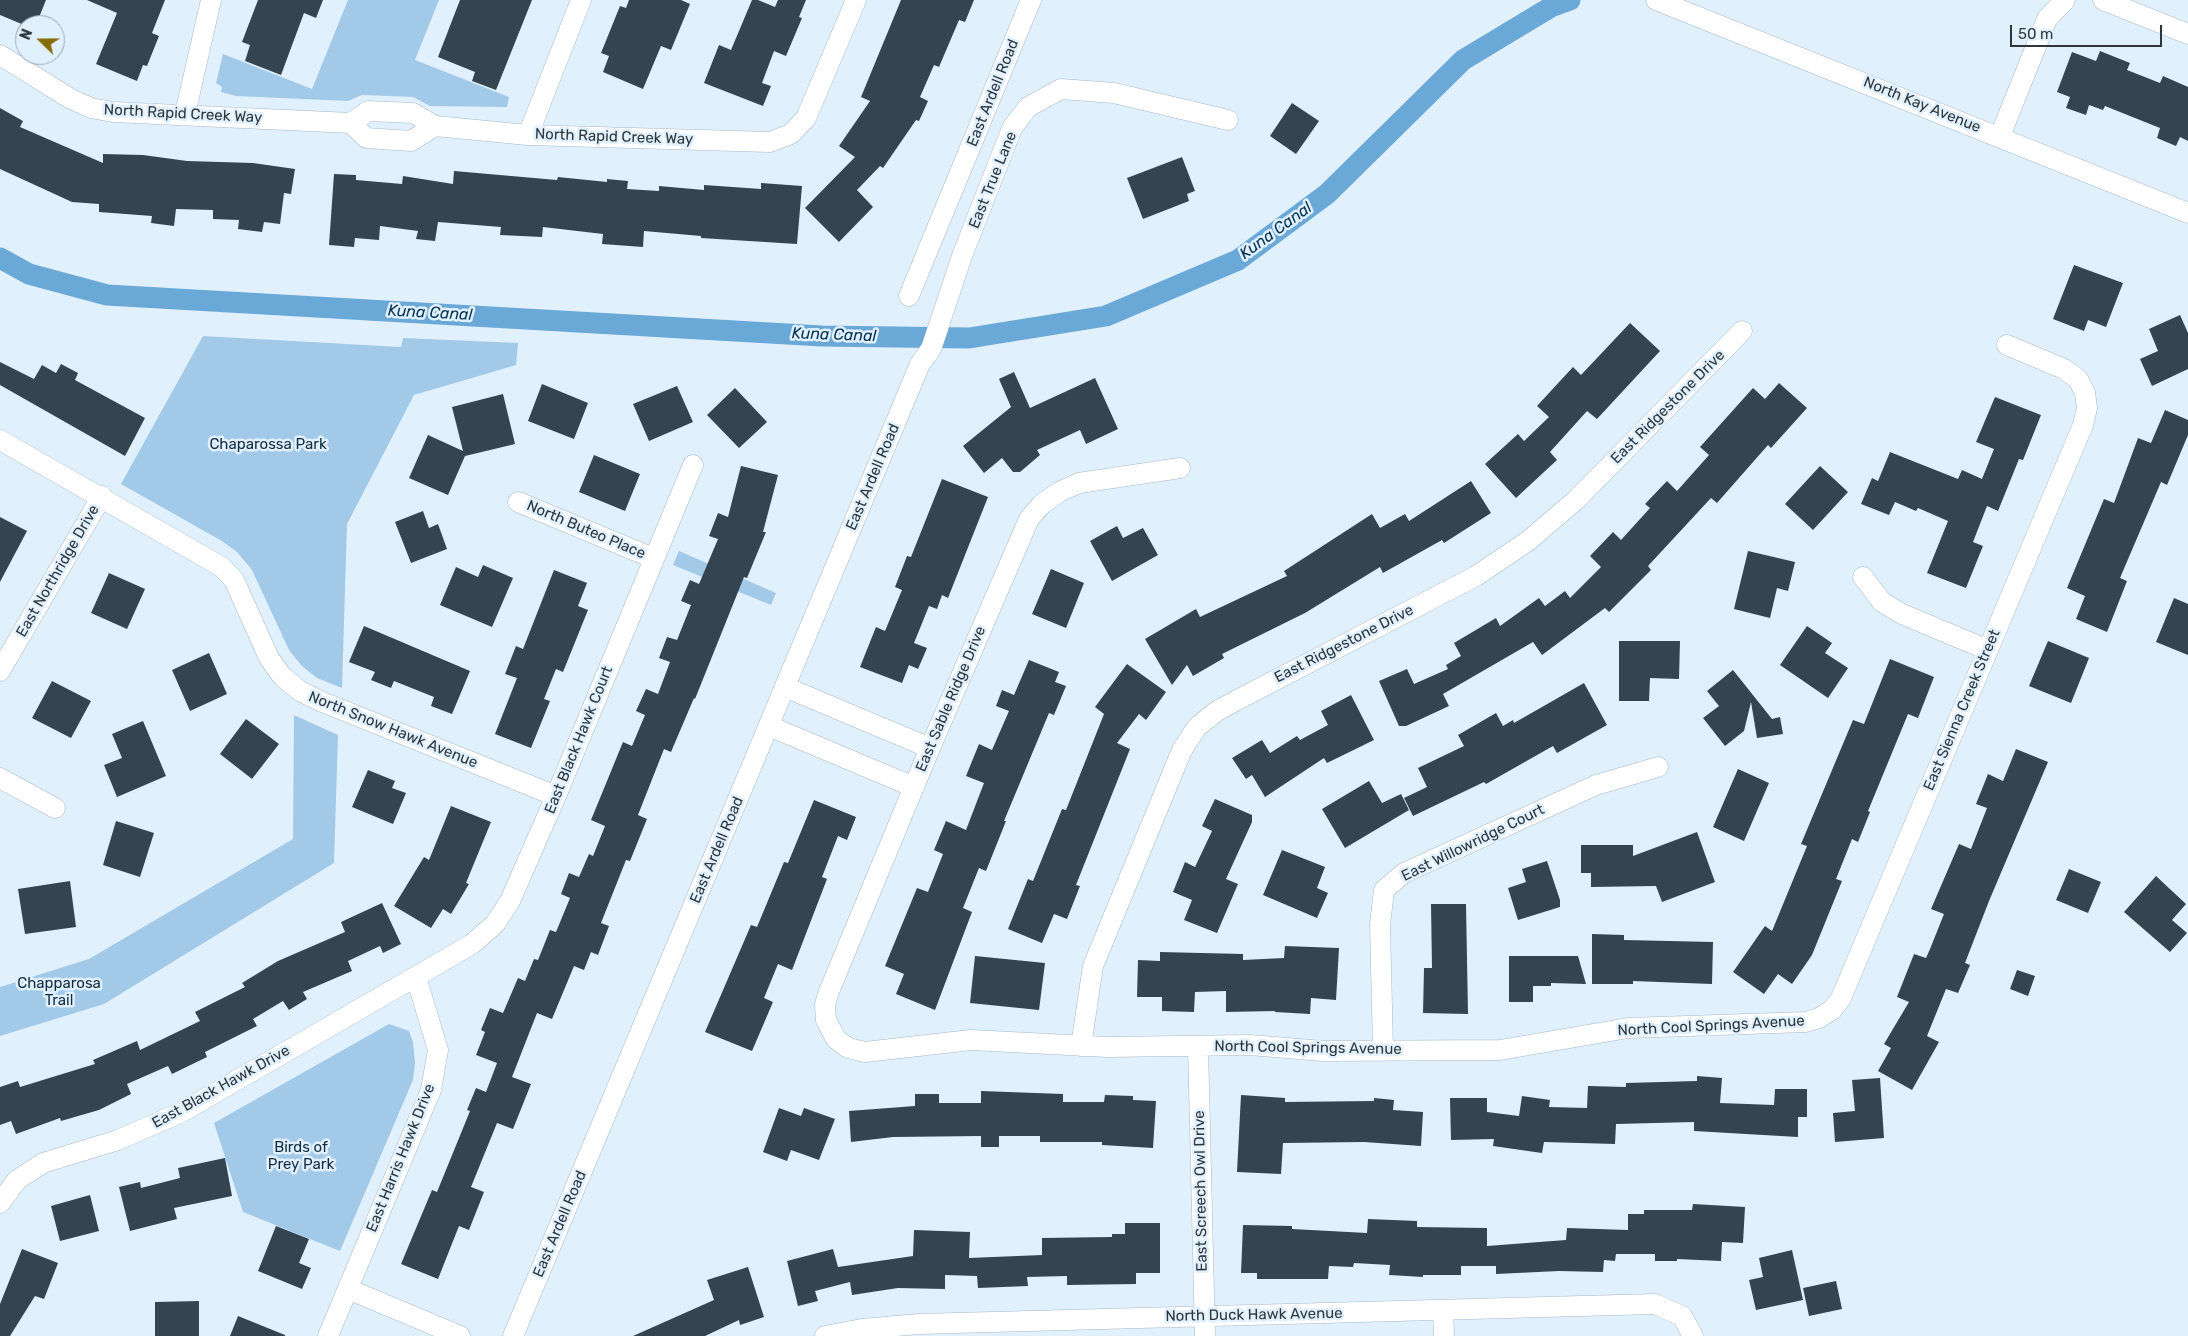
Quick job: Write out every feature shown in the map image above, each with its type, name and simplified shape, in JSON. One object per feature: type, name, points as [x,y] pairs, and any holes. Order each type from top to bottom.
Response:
[{"type":"street","points":[[185,114],[211,0]]},
{"type":"street","points":[[528,135],[581,0]]},
{"type":"street","name":"North Rapid Creek Way","points":[[0,55],[71,99],[91,108],[112,112],[351,123],[368,111],[413,113],[435,126],[528,135],[770,142],[791,134],[806,118],[856,0]]},
{"type":"street","name":"East Ardell Road","points":[[909,296],[1031,0]]},
{"type":"street","name":"North Kay Avenue","points":[[1656,0],[2000,136],[2188,213]]},
{"type":"street","points":[[2000,136],[2047,19],[2065,0]]},
{"type":"street","points":[[2103,0],[2188,34]]},
{"type":"street","name":"East True Lane","points":[[926,356],[940,325],[962,256],[995,168],[1012,128],[1028,107],[1061,89],[1114,93],[1228,120]]},
{"type":"street","points":[[351,123],[366,138],[411,141],[435,126]]},
{"type":"street","name":"East Ridgestone Drive","points":[[1081,1046],[1094,966],[1182,750],[1198,727],[1217,711],[1476,576],[1528,541],[1576,500],[1742,331]]},
{"type":"street","name":"East Sienna Creek Street","points":[[1820,1018],[1832,1010],[1841,998],[2083,425],[2087,408],[2085,393],[2078,379],[2064,369],[2007,345]]},
{"type":"street","name":"East Ardell Road","points":[[513,1336],[926,356]]},
{"type":"street","name":"North Snow Hawk Avenue","points":[[0,440],[102,496],[222,567],[234,580],[269,658],[282,676],[300,691],[320,701],[556,796]]},
{"type":"street","name":"East Black Hawk Court","points":[[416,976],[472,944],[495,924],[510,901],[556,796],[693,464]]},
{"type":"street","name":"East Sable Ridge Drive","points":[[832,1034],[826,1020],[825,1005],[828,994],[930,748],[1020,536],[1029,519],[1042,504],[1059,492],[1079,483],[1180,468]]},
{"type":"street","name":"East Northridge Drive","points":[[0,671],[102,496]]},
{"type":"street","name":"North Buteo Place","points":[[518,502],[654,558]]},
{"type":"street","points":[[1864,577],[1882,602],[1896,610],[1988,650]]},
{"type":"street","points":[[785,687],[930,748]]},
{"type":"street","points":[[769,726],[914,787]]},
{"type":"street","name":"East Willowridge Court","points":[[1383,1050],[1380,924],[1384,890],[1404,873],[1596,785],[1658,767]]},
{"type":"street","points":[[0,778],[55,808]]},
{"type":"street","name":"East Black Hawk Drive","points":[[0,1203],[17,1180],[43,1163],[118,1140],[182,1112],[416,976]]},
{"type":"street","name":"East Harris Hawk Drive","points":[[328,1336],[431,1090],[438,1050],[416,976]]},
{"type":"street","name":"North Cool Springs Avenue","points":[[832,1034],[848,1048],[865,1052],[970,1040],[1081,1046],[1250,1045],[1323,1051],[1500,1050],[1628,1028],[1806,1022],[1820,1018]]},
{"type":"street","name":"East Screech Owl Drive","points":[[1198,1046],[1205,1326]]},
{"type":"street","points":[[348,1289],[460,1336]]},
{"type":"street","name":"North Duck Hawk Avenue","points":[[825,1336],[862,1329],[1205,1326],[1443,1310],[1655,1304],[1682,1316],[1693,1336]]},
{"type":"street","points":[[1443,1310],[1444,1336]]},
{"type":"green space","points":[[348,0],[439,0],[415,60],[509,97],[507,107],[430,106],[413,97],[362,95],[348,101],[236,96],[221,92],[222,87],[216,83],[223,54],[312,89]]},
{"type":"green space","name":"Chaparossa Park","points":[[203,336],[401,347],[403,338],[518,343],[516,365],[414,395],[347,524],[342,688],[317,678],[302,666],[289,650],[252,570],[237,552],[222,541],[121,484]]},
{"type":"green space","points":[[679,551],[776,593],[771,605],[673,565]]},
{"type":"green space","name":"Chapparosa Trail","points":[[294,715],[338,735],[334,863],[104,1004],[0,1036],[0,987],[89,959],[293,839]]},
{"type":"green space","name":"Birds of Prey Park","points":[[389,1024],[409,1031],[413,1042],[415,1063],[413,1080],[340,1251],[243,1212],[214,1123]]},
{"type":"building","points":[[0,0],[46,0],[40,15],[15,15],[15,21],[0,15]]},
{"type":"building","points":[[87,0],[165,0],[152,33],[159,36],[147,66],[143,65],[137,81],[96,64],[117,13]]},
{"type":"building","points":[[258,0],[323,0],[316,18],[304,13],[281,75],[245,61],[250,45],[242,42]]},
{"type":"building","points":[[460,0],[532,0],[496,90],[472,81],[475,72],[438,57]]},
{"type":"building","points":[[629,0],[681,0],[690,4],[671,50],[661,46],[643,89],[603,72],[609,56],[601,53],[620,6],[626,8]]},
{"type":"building","points":[[752,0],[758,0],[775,7],[778,0],[806,0],[799,17],[802,18],[786,56],[774,51],[762,83],[771,86],[763,106],[704,83],[719,45],[731,50]]},
{"type":"building","points":[[901,0],[974,0],[965,22],[959,20],[939,67],[934,65],[920,97],[928,101],[919,121],[916,120],[883,168],[880,166],[857,190],[873,207],[839,242],[805,208],[855,157],[839,146],[870,101],[861,97]]},
{"type":"building","points":[[2100,51],[2130,63],[2127,70],[2160,83],[2163,76],[2188,87],[2188,141],[2180,137],[2176,146],[2157,138],[2160,128],[2105,106],[2103,110],[2089,105],[2086,115],[2066,108],[2070,97],[2057,92],[2072,52],[2096,61]]},
{"type":"building","points":[[1292,103],[1319,121],[1296,154],[1270,136]]},
{"type":"building","points":[[0,108],[23,121],[20,127],[103,163],[103,154],[143,155],[187,161],[253,163],[295,169],[291,194],[284,193],[280,224],[264,222],[262,232],[238,229],[239,220],[213,219],[213,210],[176,209],[174,226],[151,223],[152,216],[99,212],[99,204],[72,202],[0,169]]},
{"type":"building","points":[[1182,157],[1195,191],[1187,194],[1189,201],[1143,219],[1127,178]]},
{"type":"building","points":[[454,171],[557,180],[558,177],[607,182],[607,179],[628,181],[627,189],[659,191],[659,186],[704,190],[704,185],[761,189],[761,183],[802,186],[797,244],[701,238],[701,236],[644,231],[643,247],[602,244],[603,234],[543,227],[542,237],[500,235],[501,227],[438,222],[435,241],[416,239],[418,231],[380,226],[379,240],[355,238],[354,247],[329,245],[334,174],[356,175],[356,180],[402,184],[403,176],[453,184]]},
{"type":"building","points":[[2074,265],[2123,283],[2106,327],[2088,320],[2084,331],[2053,319]]},
{"type":"building","points":[[2180,315],[2188,333],[2188,369],[2152,386],[2140,359],[2158,351],[2149,329]]},
{"type":"building","points":[[1630,323],[1660,351],[1597,419],[1587,411],[1550,452],[1557,460],[1516,498],[1485,464],[1518,434],[1524,441],[1549,417],[1537,406],[1573,367],[1581,375]]},
{"type":"building","points":[[0,362],[34,379],[42,365],[56,373],[61,364],[78,373],[75,380],[145,418],[125,456],[0,385]]},
{"type":"building","points":[[1014,372],[1030,408],[1095,378],[1118,429],[1086,444],[1080,430],[1037,450],[1040,455],[1020,472],[1013,472],[1002,458],[984,473],[963,446],[1011,407],[999,379]]},
{"type":"building","points":[[1779,383],[1807,408],[1771,448],[1768,445],[1717,503],[1711,498],[1648,566],[1651,570],[1609,612],[1605,608],[1542,655],[1533,642],[1443,694],[1449,706],[1406,726],[1399,726],[1379,681],[1407,669],[1414,684],[1448,669],[1446,665],[1461,656],[1454,643],[1496,618],[1500,626],[1539,598],[1545,606],[1565,591],[1570,598],[1601,567],[1590,556],[1613,532],[1621,540],[1650,508],[1645,504],[1667,481],[1677,491],[1709,455],[1700,447],[1753,388],[1765,399]]},
{"type":"building","points":[[542,384],[588,403],[574,439],[528,421]]},
{"type":"building","points":[[677,386],[693,422],[649,441],[633,404]]},
{"type":"building","points":[[735,388],[767,422],[739,448],[707,415]]},
{"type":"building","points":[[503,394],[515,444],[465,456],[448,495],[409,478],[428,435],[463,451],[452,407]]},
{"type":"building","points":[[1995,397],[2041,415],[2023,460],[2019,459],[1998,511],[1987,506],[1973,542],[1983,546],[1966,588],[1927,573],[1948,521],[1918,508],[1916,511],[1895,502],[1889,515],[1861,504],[1872,478],[1878,481],[1890,452],[1958,479],[1962,470],[1982,479],[1994,449],[1976,442]]},
{"type":"building","points":[[2165,410],[2188,420],[2188,435],[2167,485],[2161,482],[2120,578],[2127,581],[2107,632],[2076,619],[2085,596],[2067,588],[2104,499],[2114,503],[2138,438],[2151,443]]},
{"type":"building","points":[[594,455],[640,474],[625,511],[579,492]]},
{"type":"building","points":[[741,466],[778,475],[763,532],[766,532],[747,578],[744,577],[695,699],[671,752],[664,749],[638,815],[647,819],[630,861],[626,860],[601,923],[609,926],[598,955],[591,952],[584,970],[574,966],[552,1019],[537,1013],[512,1077],[531,1084],[513,1129],[497,1123],[471,1187],[484,1192],[469,1230],[459,1226],[438,1279],[401,1264],[432,1190],[437,1192],[470,1111],[467,1110],[476,1088],[486,1092],[497,1063],[476,1055],[485,1032],[481,1030],[490,1008],[503,1013],[518,978],[525,981],[534,959],[538,960],[550,930],[556,932],[570,898],[561,894],[569,873],[579,877],[589,854],[593,856],[605,826],[591,820],[623,742],[632,746],[645,715],[636,711],[646,689],[658,694],[670,662],[659,658],[667,637],[677,640],[691,605],[681,601],[690,580],[699,584],[718,539],[709,536],[718,513],[728,517]]},
{"type":"building","points":[[1820,466],[1848,492],[1813,530],[1785,504]]},
{"type":"building","points":[[942,479],[988,497],[948,598],[942,595],[937,609],[929,606],[914,643],[927,648],[918,669],[909,665],[902,683],[860,667],[876,627],[885,631],[902,590],[895,587],[907,556],[911,557]]},
{"type":"building","points":[[1471,481],[1491,513],[1444,543],[1442,540],[1383,573],[1380,567],[1305,613],[1222,654],[1224,658],[1193,676],[1187,665],[1172,685],[1145,639],[1196,609],[1200,617],[1287,576],[1284,571],[1372,514],[1380,528],[1405,514],[1409,521]]},
{"type":"building","points":[[423,511],[429,528],[438,524],[447,549],[411,563],[395,522]]},
{"type":"building","points":[[0,517],[27,531],[0,582]]},
{"type":"building","points":[[1117,526],[1123,538],[1143,528],[1158,555],[1112,581],[1090,541]]},
{"type":"building","points":[[1748,551],[1795,562],[1788,591],[1777,588],[1770,618],[1734,609]]},
{"type":"building","points":[[483,565],[513,578],[492,627],[440,605],[456,567],[478,577]]},
{"type":"building","points":[[1051,569],[1084,583],[1066,628],[1032,614]]},
{"type":"building","points":[[554,570],[587,583],[578,606],[588,610],[563,672],[556,669],[544,699],[550,701],[531,748],[495,734],[517,678],[505,674],[516,646],[523,649]]},
{"type":"building","points":[[109,573],[145,589],[127,629],[91,613]]},
{"type":"building","points":[[2174,598],[2188,604],[2188,655],[2156,642]]},
{"type":"building","points":[[364,626],[470,671],[452,714],[431,706],[434,697],[394,681],[391,688],[371,680],[375,672],[349,662]]},
{"type":"building","points":[[1807,626],[1832,643],[1825,653],[1848,668],[1828,698],[1780,665]]},
{"type":"building","points":[[1619,641],[1680,641],[1679,679],[1650,678],[1649,701],[1619,701]]},
{"type":"building","points":[[2048,641],[2089,658],[2071,703],[2029,686]]},
{"type":"building","points":[[209,653],[227,694],[190,711],[172,670]]},
{"type":"building","points":[[1890,659],[1934,677],[1918,718],[1908,714],[1868,811],[1870,812],[1858,842],[1852,839],[1836,879],[1842,881],[1812,955],[1792,984],[1778,974],[1764,994],[1733,972],[1765,926],[1772,931],[1807,846],[1801,844],[1853,720],[1864,724]]},
{"type":"building","points":[[1029,660],[1059,672],[1055,682],[1066,686],[1054,715],[1049,713],[1004,821],[1006,821],[986,871],[979,868],[963,908],[972,912],[935,1010],[896,994],[904,974],[885,966],[917,888],[928,892],[943,854],[934,850],[946,821],[966,830],[984,783],[966,776],[979,744],[992,750],[1009,711],[996,706],[1002,690],[1014,695]]},
{"type":"building","points":[[1127,664],[1166,692],[1146,720],[1139,714],[1117,743],[1130,749],[1076,885],[1080,886],[1067,919],[1054,914],[1042,943],[1008,929],[1028,879],[1033,881],[1062,809],[1066,810],[1104,714],[1095,707]]},
{"type":"building","points":[[1733,670],[1772,719],[1780,717],[1783,734],[1757,738],[1751,702],[1744,731],[1725,746],[1703,718],[1719,706],[1707,691]]},
{"type":"building","points":[[52,681],[91,701],[71,738],[32,718]]},
{"type":"building","points":[[1584,683],[1607,725],[1557,753],[1553,746],[1486,784],[1484,782],[1413,816],[1404,798],[1427,787],[1418,768],[1464,746],[1458,735],[1496,713],[1503,726],[1513,720],[1514,723]]},
{"type":"building","points":[[1351,695],[1374,740],[1327,763],[1324,758],[1265,797],[1252,775],[1246,779],[1232,758],[1262,740],[1270,753],[1297,736],[1300,740],[1328,725],[1321,711]]},
{"type":"building","points":[[246,719],[279,744],[252,779],[220,754]]},
{"type":"building","points":[[143,721],[166,776],[117,797],[104,765],[122,758],[112,734]]},
{"type":"building","points":[[2016,749],[2048,762],[1989,901],[1965,963],[1970,965],[1958,993],[1946,989],[1927,1036],[1939,1042],[1912,1090],[1878,1071],[1891,1048],[1884,1044],[1909,1002],[1897,997],[1914,954],[1926,958],[1930,949],[1944,914],[1931,909],[1959,844],[1971,849],[1987,808],[1976,804],[1988,774],[2003,781]]},
{"type":"building","points":[[1738,769],[1769,783],[1744,841],[1713,827]]},
{"type":"building","points":[[368,770],[395,781],[392,788],[406,793],[393,824],[352,807]]},
{"type":"building","points":[[1369,781],[1382,803],[1401,794],[1409,810],[1345,848],[1322,809]]},
{"type":"building","points":[[1215,799],[1252,815],[1252,822],[1226,879],[1238,884],[1217,933],[1184,920],[1192,900],[1173,892],[1185,862],[1195,867],[1212,831],[1202,826]]},
{"type":"building","points":[[814,800],[856,817],[847,840],[838,836],[822,877],[827,879],[792,970],[778,964],[764,998],[773,1002],[752,1051],[705,1032],[751,925],[757,927],[784,862],[788,863]]},
{"type":"building","points":[[451,806],[491,822],[466,883],[469,884],[451,914],[443,909],[431,928],[394,906],[424,857],[429,860]]},
{"type":"building","points":[[116,821],[154,833],[140,877],[103,865]]},
{"type":"building","points":[[1697,832],[1715,882],[1662,902],[1656,886],[1591,887],[1591,873],[1581,873],[1581,845],[1633,845],[1633,856]]},
{"type":"building","points":[[1282,850],[1325,867],[1317,888],[1328,893],[1317,918],[1263,895]]},
{"type":"building","points":[[1547,861],[1560,900],[1560,907],[1518,920],[1508,888],[1526,882],[1522,869]]},
{"type":"building","points":[[2069,869],[2101,882],[2088,913],[2056,900]]},
{"type":"building","points":[[2156,876],[2186,904],[2172,920],[2187,933],[2170,952],[2124,912]]},
{"type":"building","points":[[70,881],[76,927],[25,934],[18,889]]},
{"type":"building","points":[[382,903],[401,944],[383,953],[380,946],[348,961],[352,971],[303,992],[307,999],[289,1010],[283,1001],[253,1019],[257,1026],[205,1052],[207,1057],[172,1074],[168,1066],[127,1084],[131,1094],[99,1110],[61,1121],[60,1118],[16,1134],[11,1121],[0,1125],[0,1087],[18,1081],[20,1087],[95,1064],[93,1060],[137,1041],[140,1050],[200,1021],[195,1012],[245,987],[242,983],[278,961],[345,932],[341,922]]},
{"type":"building","points":[[1431,904],[1466,904],[1468,1014],[1423,1013],[1424,968],[1432,968]]},
{"type":"building","points":[[1592,934],[1624,935],[1624,940],[1713,942],[1712,984],[1633,981],[1633,984],[1592,984]]},
{"type":"building","points":[[1285,946],[1339,948],[1336,1000],[1311,998],[1310,1014],[1275,1011],[1226,1012],[1226,991],[1195,992],[1194,1012],[1162,1011],[1162,997],[1137,997],[1138,960],[1160,961],[1160,952],[1243,954],[1243,960],[1284,958]]},
{"type":"building","points":[[975,956],[1045,963],[1039,1010],[970,1003]]},
{"type":"building","points":[[1509,956],[1578,956],[1586,984],[1551,983],[1551,986],[1533,986],[1533,1002],[1509,1002]]},
{"type":"building","points":[[2017,970],[2035,976],[2028,996],[2010,989]]},
{"type":"building","points":[[1697,1076],[1722,1078],[1720,1103],[1774,1105],[1775,1089],[1807,1089],[1807,1117],[1798,1117],[1798,1137],[1694,1131],[1694,1122],[1616,1124],[1615,1144],[1544,1142],[1542,1153],[1493,1146],[1494,1139],[1451,1140],[1450,1098],[1487,1098],[1487,1112],[1519,1116],[1522,1096],[1550,1100],[1549,1107],[1587,1108],[1588,1086],[1626,1087],[1626,1083],[1697,1081]]},
{"type":"building","points":[[1880,1078],[1884,1138],[1835,1142],[1833,1113],[1855,1111],[1852,1080]]},
{"type":"building","points":[[981,1091],[1063,1094],[1063,1102],[1104,1102],[1105,1095],[1133,1096],[1133,1100],[1156,1101],[1153,1148],[1102,1145],[1102,1142],[1040,1142],[1040,1136],[999,1136],[999,1147],[981,1147],[981,1136],[893,1137],[851,1142],[849,1111],[915,1106],[915,1094],[939,1094],[939,1103],[981,1103]]},
{"type":"building","points":[[1241,1095],[1285,1098],[1285,1102],[1374,1101],[1374,1098],[1394,1100],[1393,1110],[1423,1112],[1421,1146],[1364,1142],[1283,1143],[1281,1174],[1237,1172]]},
{"type":"building","points":[[779,1108],[801,1116],[804,1108],[835,1119],[819,1160],[791,1150],[787,1161],[763,1152]]},
{"type":"building","points":[[225,1158],[232,1196],[174,1208],[177,1219],[130,1231],[119,1187],[140,1182],[141,1188],[180,1178],[178,1168]]},
{"type":"building","points":[[90,1195],[99,1231],[60,1241],[51,1206]]},
{"type":"building","points":[[1693,1204],[1745,1207],[1743,1243],[1722,1242],[1721,1261],[1677,1259],[1677,1261],[1655,1261],[1655,1254],[1616,1254],[1615,1261],[1604,1260],[1603,1272],[1559,1271],[1496,1274],[1496,1266],[1461,1266],[1461,1275],[1423,1275],[1423,1277],[1389,1275],[1390,1265],[1354,1263],[1353,1267],[1329,1266],[1328,1279],[1257,1279],[1257,1273],[1241,1273],[1243,1225],[1292,1226],[1292,1229],[1367,1233],[1368,1219],[1417,1221],[1417,1227],[1487,1228],[1487,1246],[1566,1240],[1567,1228],[1628,1230],[1628,1214],[1644,1214],[1644,1210],[1692,1210]]},
{"type":"building","points":[[1125,1223],[1160,1223],[1160,1273],[1136,1273],[1136,1284],[1067,1285],[1067,1276],[1027,1277],[1028,1286],[978,1288],[977,1276],[945,1275],[945,1289],[898,1288],[852,1295],[850,1282],[815,1291],[818,1301],[798,1306],[787,1261],[833,1249],[838,1267],[913,1256],[914,1230],[970,1232],[969,1258],[1042,1255],[1042,1238],[1112,1237],[1112,1234],[1125,1234]]},
{"type":"building","points":[[276,1226],[309,1239],[299,1263],[311,1268],[302,1289],[258,1271]]},
{"type":"building","points":[[22,1249],[58,1263],[44,1299],[35,1296],[10,1336],[0,1336],[0,1304]]},
{"type":"building","points":[[1792,1250],[1803,1300],[1756,1310],[1749,1280],[1763,1277],[1759,1258]]},
{"type":"building","points":[[748,1267],[764,1317],[740,1325],[739,1320],[705,1336],[633,1336],[714,1300],[707,1280]]},
{"type":"building","points":[[1836,1281],[1842,1309],[1809,1316],[1803,1288]]},
{"type":"building","points":[[199,1301],[199,1336],[155,1336],[155,1302]]},
{"type":"building","points":[[238,1316],[285,1335],[285,1336],[230,1336]]},
{"type":"waterway","name":"Kuna Canal","points":[[0,258],[29,274],[107,295],[822,336],[969,338],[1106,316],[1238,260],[1327,194],[1463,60],[1551,7],[1570,0]]}]
